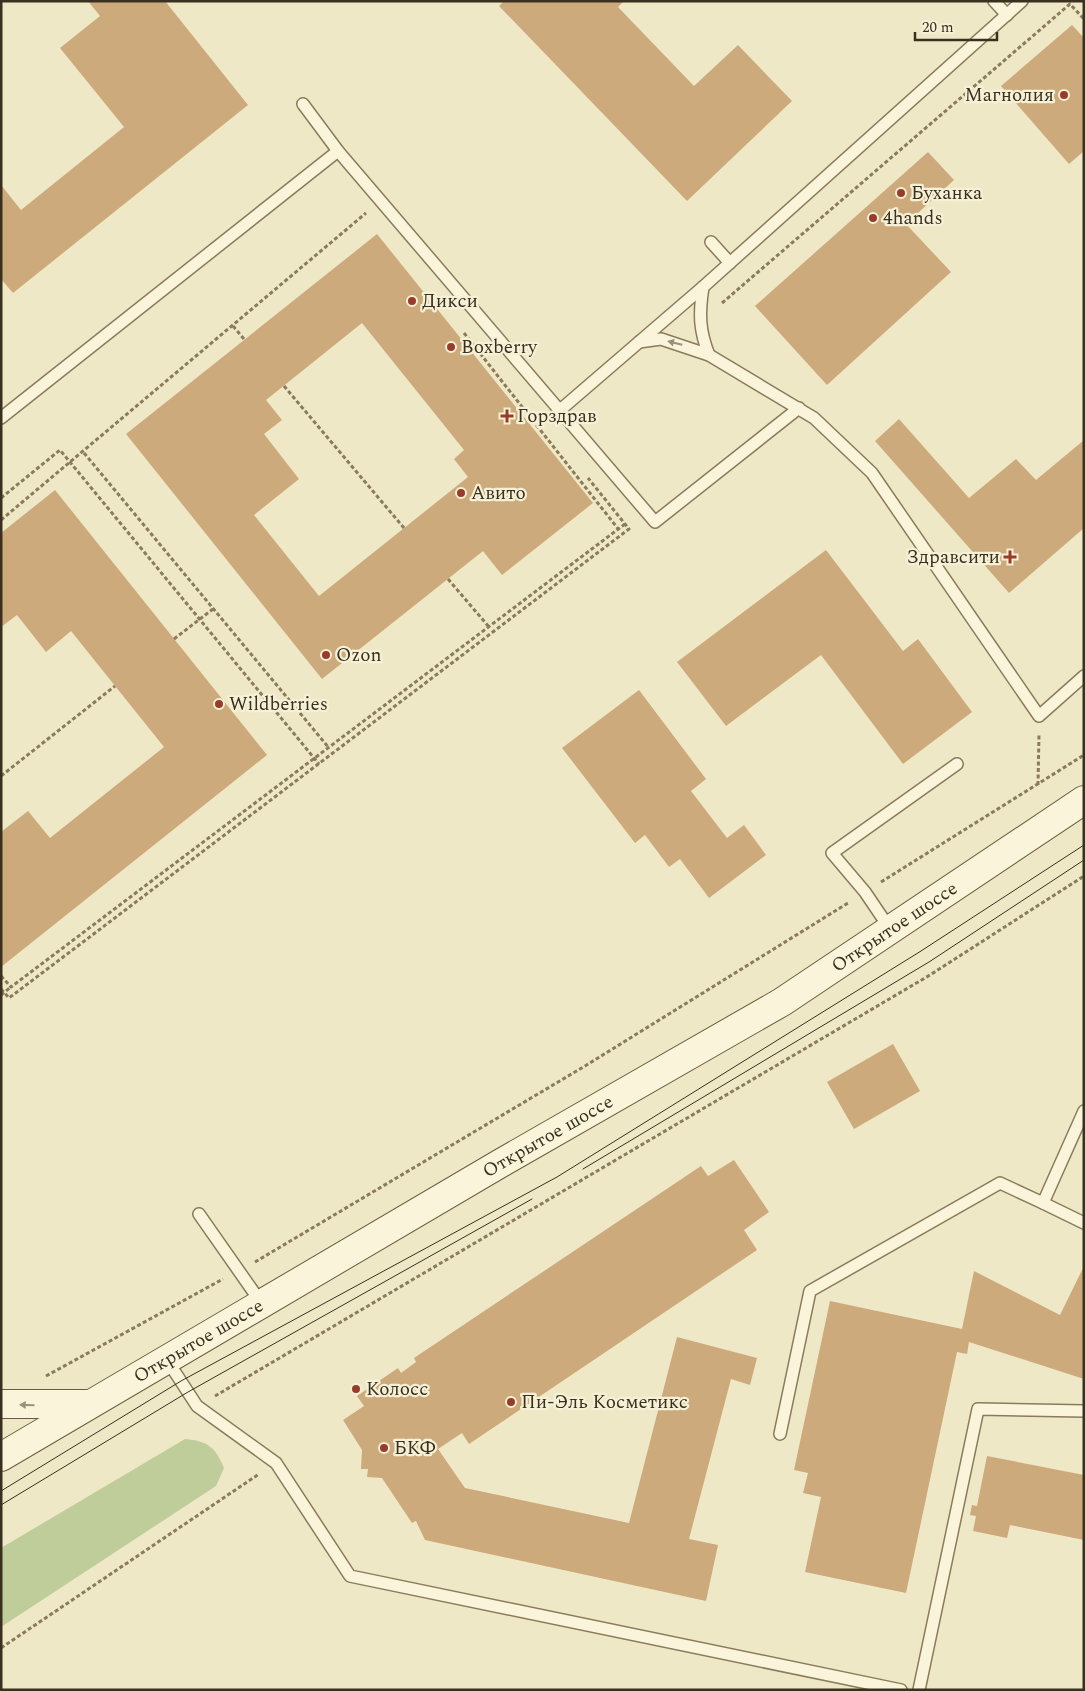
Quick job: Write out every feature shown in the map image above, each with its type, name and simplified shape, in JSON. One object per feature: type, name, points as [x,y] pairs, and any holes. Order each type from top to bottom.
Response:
[{"type":"main road","name":"Открытое шоссе","points":[[1,1457],[88,1404],[167,1360],[501,1163],[782,1002],[891,931],[997,856],[1084,800]]},
{"type":"main road","points":[[1,1404],[88,1404]]},
{"type":"lane","points":[[994,1],[1007,15]]},
{"type":"lane","points":[[559,411],[703,287],[1022,1]]},
{"type":"lane","points":[[304,104],[338,151],[655,522],[799,408]]},
{"type":"lane","points":[[1,418],[338,151]]},
{"type":"lane","points":[[711,242],[730,263]]},
{"type":"lane","points":[[703,287],[701,335],[710,355]]},
{"type":"lane","points":[[639,342],[661,339],[710,355],[814,418],[872,473],[1039,716],[1084,676]]},
{"type":"lane","points":[[891,931],[865,892],[832,853],[957,764]]},
{"type":"lane","points":[[1043,1203],[1084,1111]]},
{"type":"lane","points":[[780,1434],[810,1291],[1000,1183],[1084,1224]]},
{"type":"lane","points":[[199,1214],[262,1304]]},
{"type":"lane","points":[[167,1360],[197,1406],[276,1463],[350,1576],[901,1690]]},
{"type":"lane","points":[[919,1690],[978,1409],[1084,1411]]},
{"type":"path","points":[[719,305],[1070,4],[1084,19]]},
{"type":"path","points":[[1,520],[369,211]]},
{"type":"path","points":[[233,326],[244,339]]},
{"type":"path","points":[[460,327],[619,530],[622,534],[9,998],[2,992],[11,987],[619,530],[632,519]]},
{"type":"path","points":[[284,386],[404,528]]},
{"type":"path","points":[[1,498],[60,450],[319,764]]},
{"type":"path","points":[[84,452],[329,748]]},
{"type":"path","points":[[448,579],[489,627]]},
{"type":"path","points":[[174,639],[213,608]]},
{"type":"path","points":[[1,776],[115,686]]},
{"type":"path","points":[[1038,785],[1039,716]]},
{"type":"path","points":[[39,1379],[239,1271],[585,1066],[1084,755]]},
{"type":"path","points":[[197,1406],[930,975],[1084,876]]},
{"type":"path","points":[[1,976],[11,987]]},
{"type":"path","points":[[1,1648],[276,1463]]},
{"type":"green space","points":[[185,1439],[200,1441],[214,1450],[224,1468],[216,1486],[1,1627],[1,1548]]},
{"type":"building","points":[[88,1],[165,1],[248,105],[13,293],[1,279],[1,185],[21,210],[124,127],[60,48],[100,16]]},
{"type":"building","points":[[504,1],[624,1],[618,7],[694,86],[738,45],[792,101],[687,201],[499,6]]},
{"type":"building","points":[[1072,25],[1084,38],[1084,151],[1069,164],[1001,86]]},
{"type":"building","points":[[928,152],[954,180],[906,224],[951,272],[827,385],[755,306]]},
{"type":"building","points":[[377,234],[593,503],[502,575],[483,551],[322,679],[126,434]],"holes":[[[362,323],[464,450],[454,459],[468,477],[319,596],[254,515],[299,479],[264,434],[282,420],[266,400]]]},
{"type":"building","points":[[899,419],[969,498],[1016,459],[1036,480],[1084,440],[1084,528],[1009,593],[875,441]]},
{"type":"building","points":[[55,490],[267,755],[1,967],[1,832],[28,811],[50,838],[164,747],[71,631],[46,652],[17,615],[1,627],[1,533]]},
{"type":"building","points":[[826,550],[903,651],[918,639],[972,712],[903,764],[821,655],[726,726],[677,662]]},
{"type":"building","points":[[639,690],[706,779],[691,791],[727,838],[744,825],[766,855],[709,898],[680,859],[669,867],[645,835],[635,843],[562,748]]},
{"type":"building","points":[[893,1044],[920,1091],[854,1129],[827,1082]]},
{"type":"building","points":[[734,1160],[769,1212],[744,1230],[757,1250],[469,1444],[462,1433],[438,1449],[465,1488],[629,1523],[677,1337],[757,1358],[750,1385],[731,1379],[689,1539],[718,1545],[706,1601],[425,1540],[416,1521],[412,1523],[382,1478],[367,1477],[368,1469],[361,1469],[362,1450],[343,1420],[364,1406],[357,1396],[398,1368],[401,1373],[416,1362],[414,1358],[701,1166],[708,1176]]},
{"type":"building","points":[[1084,1266],[1084,1379],[969,1342],[967,1354],[957,1352],[906,1593],[805,1572],[821,1497],[803,1493],[808,1473],[794,1470],[830,1301],[962,1329],[974,1271],[1060,1315]]},
{"type":"building","points":[[987,1456],[1084,1475],[1084,1540],[1010,1525],[1007,1538],[973,1531],[976,1516],[970,1515],[972,1505],[977,1506]]},
{"type":"tram line","points":[[1,1491],[181,1381],[557,1177],[921,951],[1084,845]]},
{"type":"tram line","points":[[583,1169],[929,962],[1084,860]]},
{"type":"tram line","points":[[1,1505],[188,1392],[532,1199]]},
{"type":"place","name":"Магнолия","points":[[1064,95]]},
{"type":"place","name":"Буханка","points":[[901,193]]},
{"type":"place","name":"4hands","points":[[873,218]]},
{"type":"place","name":"Дикси","points":[[412,301]]},
{"type":"place","name":"Boxberry","points":[[451,347]]},
{"type":"place","name":"Горздрав","points":[[507,416]]},
{"type":"place","name":"Авито","points":[[461,493]]},
{"type":"place","name":"Здравсити","points":[[1010,557]]},
{"type":"place","name":"Ozon","points":[[326,655]]},
{"type":"place","name":"Wildberries","points":[[219,704]]},
{"type":"place","name":"Колосс","points":[[356,1389]]},
{"type":"place","name":"Пи-Эль Косметикс","points":[[511,1402]]},
{"type":"place","name":"БКФ","points":[[384,1448]]}]
